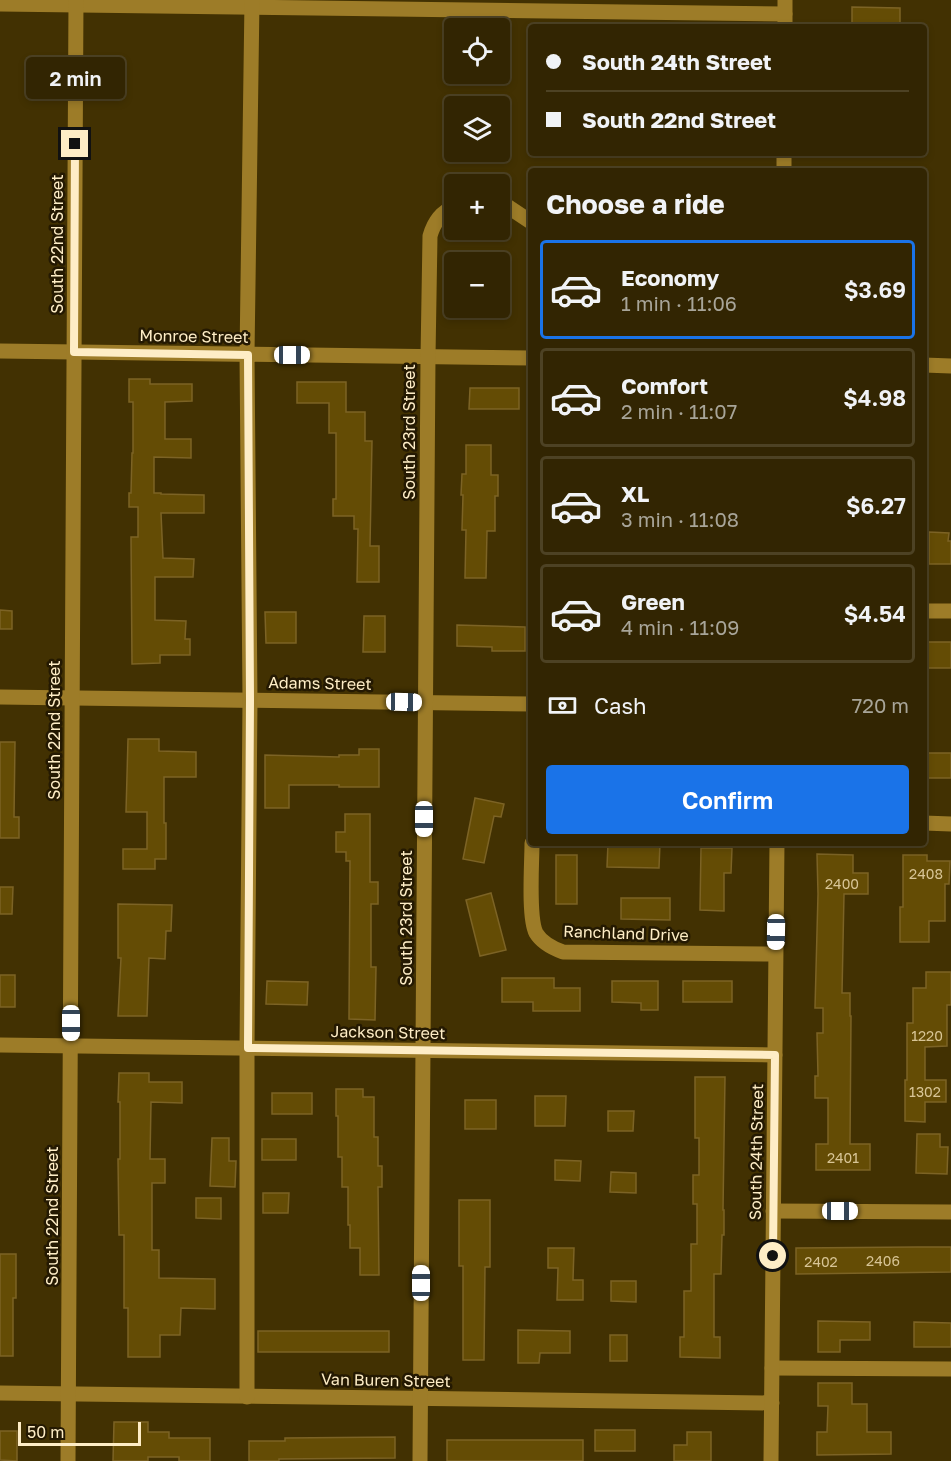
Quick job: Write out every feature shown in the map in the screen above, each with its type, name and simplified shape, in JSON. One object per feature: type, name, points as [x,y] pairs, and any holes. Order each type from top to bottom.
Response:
[{"type":"street","points":[[0,4],[76,2],[605,6],[785,14]]},
{"type":"street","name":"South 22nd Street","points":[[68,1461],[76,2]]},
{"type":"street","points":[[248,1396],[250,700],[248,355],[252,4]]},
{"type":"street","points":[[510,208],[528,220]]},
{"type":"street","name":"South 23rd Street","points":[[420,1461],[430,236],[433,226],[444,213]]},
{"type":"street","name":"Monroe Street","points":[[0,351],[528,358]]},
{"type":"street","points":[[927,365],[951,366]]},
{"type":"street","points":[[927,610],[951,611]]},
{"type":"street","name":"Adams Street","points":[[0,697],[528,704]]},
{"type":"street","points":[[927,824],[951,824]]},
{"type":"street","name":"Ranchland Drive","points":[[532,846],[533,926],[537,935],[552,948],[563,952],[776,954]]},
{"type":"street","name":"South 24th Street","points":[[771,1461],[777,846]]},
{"type":"street","name":"Jackson Street","points":[[0,1045],[775,1055]]},
{"type":"street","points":[[773,1211],[951,1212]]},
{"type":"street","points":[[772,1368],[951,1370]]},
{"type":"street","name":"Van Buren Street","points":[[0,1393],[772,1403]]},
{"type":"building","points":[[852,7],[900,8],[900,24],[852,24]]},
{"type":"building","points":[[129,379],[150,379],[150,384],[192,384],[192,401],[165,402],[165,439],[191,439],[191,458],[154,457],[154,493],[204,495],[204,513],[161,513],[163,558],[194,559],[193,577],[155,577],[155,620],[186,621],[185,639],[190,639],[190,655],[160,655],[160,663],[132,664],[131,537],[138,537],[138,507],[129,507],[133,453],[133,402],[129,402]]},
{"type":"building","points":[[297,382],[346,382],[346,412],[365,412],[365,441],[372,441],[370,546],[379,546],[379,582],[357,582],[358,529],[354,529],[354,516],[333,516],[333,499],[336,499],[336,433],[329,433],[329,403],[297,403]]},
{"type":"building","points":[[470,388],[519,388],[519,409],[469,409]]},
{"type":"building","points":[[466,445],[491,445],[491,475],[498,475],[498,496],[495,496],[495,531],[487,531],[486,578],[465,578],[466,530],[462,530],[463,495],[461,495],[462,474],[466,474]]},
{"type":"building","points":[[929,532],[949,533],[951,564],[929,564]]},
{"type":"building","points":[[0,610],[12,611],[12,629],[0,629]]},
{"type":"building","points":[[265,612],[296,612],[296,643],[266,643]]},
{"type":"building","points":[[364,616],[385,616],[385,652],[363,652]]},
{"type":"building","points":[[457,625],[525,627],[525,651],[492,651],[492,647],[457,646]]},
{"type":"building","points":[[927,642],[951,642],[951,668],[927,668]]},
{"type":"building","points":[[128,739],[159,739],[159,751],[196,752],[196,777],[164,777],[166,859],[155,859],[155,869],[123,869],[123,849],[147,849],[147,812],[126,812]]},
{"type":"building","points":[[0,742],[15,742],[14,817],[19,817],[19,838],[0,838]]},
{"type":"building","points":[[359,749],[379,749],[379,787],[289,785],[289,808],[265,808],[265,755],[339,757],[339,755],[359,755]]},
{"type":"building","points":[[927,753],[951,753],[951,778],[927,778]]},
{"type":"building","points":[[475,798],[504,804],[501,817],[494,816],[484,863],[463,859]]},
{"type":"building","points":[[345,814],[370,814],[370,882],[378,882],[378,904],[371,904],[371,967],[376,967],[375,1020],[349,1019],[350,861],[346,861],[346,852],[336,852],[336,832],[345,832]]},
{"type":"building","points":[[608,846],[660,846],[659,868],[607,867]]},
{"type":"building","points":[[701,848],[732,848],[731,873],[724,873],[724,911],[700,910]]},
{"type":"building","points":[[817,854],[853,855],[853,873],[868,873],[868,894],[844,894],[842,993],[850,993],[850,1144],[870,1144],[870,1170],[816,1170],[816,1144],[828,1144],[828,1098],[815,1098],[815,1076],[818,1076],[817,1033],[823,1033],[823,1008],[815,1008]]},
{"type":"building","points":[[556,855],[577,855],[577,904],[556,904]]},
{"type":"building","points":[[903,855],[927,855],[927,861],[950,861],[949,884],[945,884],[945,921],[929,921],[929,942],[900,942]]},
{"type":"building","points":[[0,887],[13,887],[12,914],[0,914]]},
{"type":"building","points":[[491,893],[506,950],[480,956],[466,900]]},
{"type":"building","points":[[621,898],[670,898],[670,920],[621,919]]},
{"type":"building","points":[[118,904],[172,905],[171,931],[166,931],[165,959],[149,958],[147,1016],[118,1016],[121,958],[118,958]]},
{"type":"building","points":[[926,972],[951,972],[951,1005],[947,1005],[947,1046],[925,1047],[925,1080],[946,1080],[946,1102],[925,1102],[925,1122],[905,1121],[907,1023],[913,1023],[913,988],[926,988]]},
{"type":"building","points":[[0,975],[15,975],[15,1007],[0,1007]]},
{"type":"building","points":[[502,978],[554,978],[554,988],[580,988],[580,1011],[533,1011],[533,1002],[502,1002]]},
{"type":"building","points":[[267,981],[308,982],[307,1005],[266,1004]]},
{"type":"building","points":[[612,981],[658,981],[658,1010],[641,1010],[641,1003],[612,1002]]},
{"type":"building","points":[[683,981],[732,981],[732,1002],[683,1002]]},
{"type":"building","points":[[119,1073],[149,1073],[149,1082],[182,1082],[182,1103],[151,1102],[150,1159],[165,1159],[165,1183],[152,1183],[152,1250],[159,1250],[159,1278],[215,1279],[215,1309],[181,1308],[180,1335],[160,1335],[160,1357],[128,1357],[128,1308],[124,1308],[124,1235],[119,1235]]},
{"type":"building","points":[[695,1077],[725,1077],[724,1235],[722,1235],[721,1274],[714,1274],[714,1337],[720,1337],[720,1358],[680,1357],[680,1337],[684,1337],[684,1291],[691,1291],[691,1244],[697,1244],[697,1204],[693,1204],[693,1175],[699,1175],[699,1138],[695,1138]]},
{"type":"building","points":[[336,1089],[363,1089],[363,1097],[374,1097],[374,1137],[378,1137],[378,1166],[382,1166],[382,1187],[378,1187],[379,1275],[360,1275],[360,1248],[350,1248],[348,1187],[342,1187],[342,1157],[338,1157]]},
{"type":"building","points":[[272,1093],[312,1093],[312,1114],[272,1114]]},
{"type":"building","points":[[535,1096],[566,1096],[565,1126],[535,1126]]},
{"type":"building","points":[[465,1100],[496,1100],[496,1129],[465,1129]]},
{"type":"building","points":[[608,1111],[634,1111],[633,1131],[608,1131]]},
{"type":"building","points":[[917,1134],[940,1134],[940,1147],[948,1147],[947,1174],[916,1173]]},
{"type":"building","points":[[212,1138],[229,1138],[229,1161],[236,1161],[235,1187],[210,1186]]},
{"type":"building","points":[[262,1139],[296,1139],[296,1160],[262,1160]]},
{"type":"building","points":[[555,1160],[581,1161],[580,1181],[555,1180]]},
{"type":"building","points":[[611,1172],[636,1173],[636,1193],[610,1192]]},
{"type":"building","points":[[263,1193],[289,1193],[288,1213],[263,1213]]},
{"type":"building","points":[[196,1198],[221,1198],[221,1219],[196,1218]]},
{"type":"building","points":[[459,1200],[490,1200],[490,1267],[485,1267],[484,1360],[463,1360],[463,1266],[459,1266]]},
{"type":"building","points":[[951,1247],[951,1272],[796,1274],[796,1248]]},
{"type":"building","points":[[548,1248],[574,1248],[573,1280],[583,1280],[583,1300],[557,1300],[558,1268],[548,1268]]},
{"type":"building","points":[[0,1254],[16,1254],[13,1356],[0,1356]]},
{"type":"building","points":[[611,1281],[636,1281],[636,1302],[611,1301]]},
{"type":"building","points":[[818,1321],[870,1322],[870,1340],[840,1340],[840,1352],[818,1352]]},
{"type":"building","points":[[914,1322],[951,1323],[951,1347],[914,1347]]},
{"type":"building","points":[[518,1330],[570,1331],[570,1353],[540,1353],[539,1363],[518,1363]]},
{"type":"building","points":[[258,1331],[389,1331],[389,1352],[258,1352]]},
{"type":"building","points":[[610,1335],[627,1335],[627,1361],[610,1361]]},
{"type":"building","points":[[818,1383],[852,1383],[852,1404],[867,1404],[867,1432],[891,1432],[891,1454],[817,1455],[817,1432],[827,1432],[828,1406],[818,1406]]},
{"type":"building","points":[[114,1422],[148,1422],[148,1432],[169,1432],[169,1438],[210,1438],[210,1461],[179,1461],[179,1457],[148,1457],[148,1461],[113,1461]]},
{"type":"building","points":[[595,1430],[635,1430],[635,1451],[595,1451]]},
{"type":"building","points":[[0,1431],[17,1431],[17,1461],[0,1460]]},
{"type":"building","points":[[687,1432],[711,1432],[711,1461],[674,1461],[674,1445],[687,1445]]},
{"type":"building","points":[[395,1437],[395,1458],[249,1461],[249,1441],[285,1441],[285,1438]]},
{"type":"building","points":[[447,1440],[583,1440],[583,1461],[447,1461]]},
{"type":"route","points":[[75,144],[74,352],[248,355],[250,700],[248,1048],[775,1055],[773,1256]]}]
